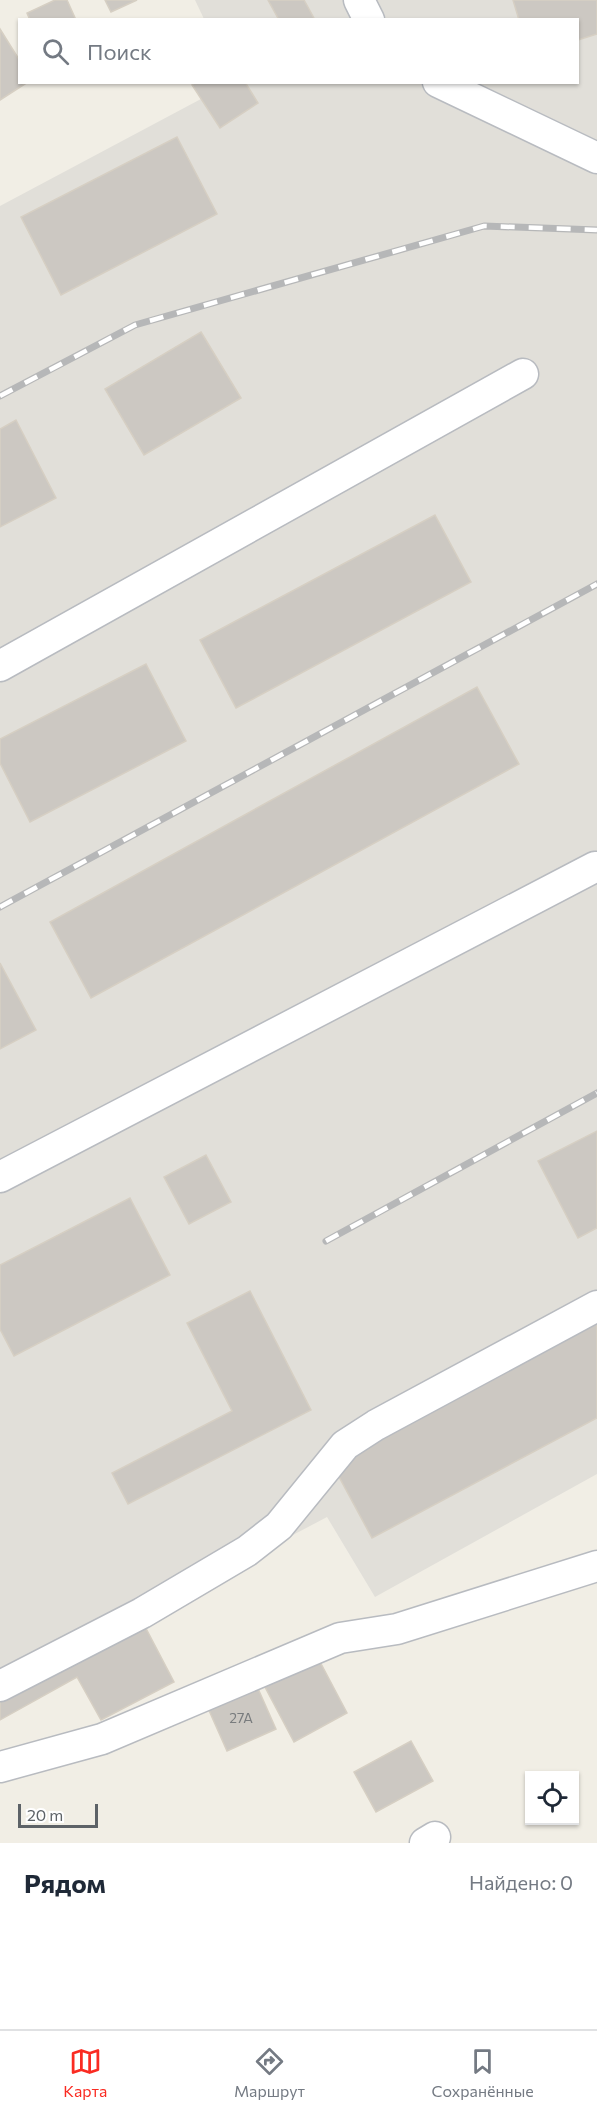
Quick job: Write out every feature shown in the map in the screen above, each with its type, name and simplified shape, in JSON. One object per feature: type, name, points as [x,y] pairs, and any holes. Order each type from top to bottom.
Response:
[{"type":"street","points":[[359,0],[368,18]]},
{"type":"street","points":[[442,84],[597,158]]},
{"type":"street","points":[[0,666],[523,374]]},
{"type":"street","points":[[0,1177],[596,867]]},
{"type":"street","points":[[0,1686],[142,1613],[247,1551],[279,1526],[345,1445],[376,1425],[597,1306]]},
{"type":"street","points":[[0,1767],[102,1739],[340,1638],[397,1629],[597,1566]]},
{"type":"shaded area","points":[[195,0],[597,0],[597,1474],[375,1597],[327,1517],[0,1690],[0,206],[229,84],[579,84],[579,18],[204,18]]},
{"type":"building","points":[[55,0],[67,0],[75,18],[29,18],[27,13]]},
{"type":"building","points":[[105,0],[137,0],[111,12]]},
{"type":"building","points":[[268,0],[304,0],[314,18],[278,18]]},
{"type":"building","points":[[513,0],[597,0],[597,34],[579,40],[579,18],[518,18]]},
{"type":"building","points":[[0,29],[18,58],[18,84],[25,84],[0,100]]},
{"type":"building","points":[[246,84],[258,103],[220,128],[192,85]]},
{"type":"building","points":[[177,137],[217,214],[61,295],[21,217]]},
{"type":"building","points":[[201,332],[241,398],[144,455],[105,389]]},
{"type":"building","points":[[16,420],[56,498],[0,527],[0,429]]},
{"type":"building","points":[[435,515],[471,582],[236,708],[200,640]]},
{"type":"building","points":[[146,664],[186,741],[30,822],[0,763],[0,739]]},
{"type":"building","points":[[477,687],[519,764],[91,998],[50,922]]},
{"type":"building","points":[[0,963],[36,1030],[0,1049]]},
{"type":"building","points":[[597,1131],[597,1228],[578,1238],[538,1161]]},
{"type":"building","points":[[206,1155],[231,1202],[189,1224],[164,1177]]},
{"type":"building","points":[[130,1198],[170,1275],[14,1356],[0,1329],[0,1265]]},
{"type":"building","points":[[250,1291],[311,1410],[128,1504],[112,1473],[232,1411],[187,1323]]},
{"type":"building","points":[[597,1320],[597,1418],[372,1538],[331,1462]]},
{"type":"building","points":[[139,1615],[174,1682],[101,1720],[77,1677],[0,1720],[0,1689]]},
{"type":"building","points":[[318,1658],[347,1713],[294,1742],[265,1687]]},
{"type":"building","points":[[256,1684],[276,1729],[227,1751],[207,1706]]},
{"type":"building","points":[[411,1741],[433,1781],[376,1812],[354,1772]]},
{"type":"railway","points":[[0,396],[135,325],[484,226],[597,230]]},
{"type":"railway","points":[[0,907],[597,584]]},
{"type":"railway","points":[[326,1241],[597,1093]]}]
